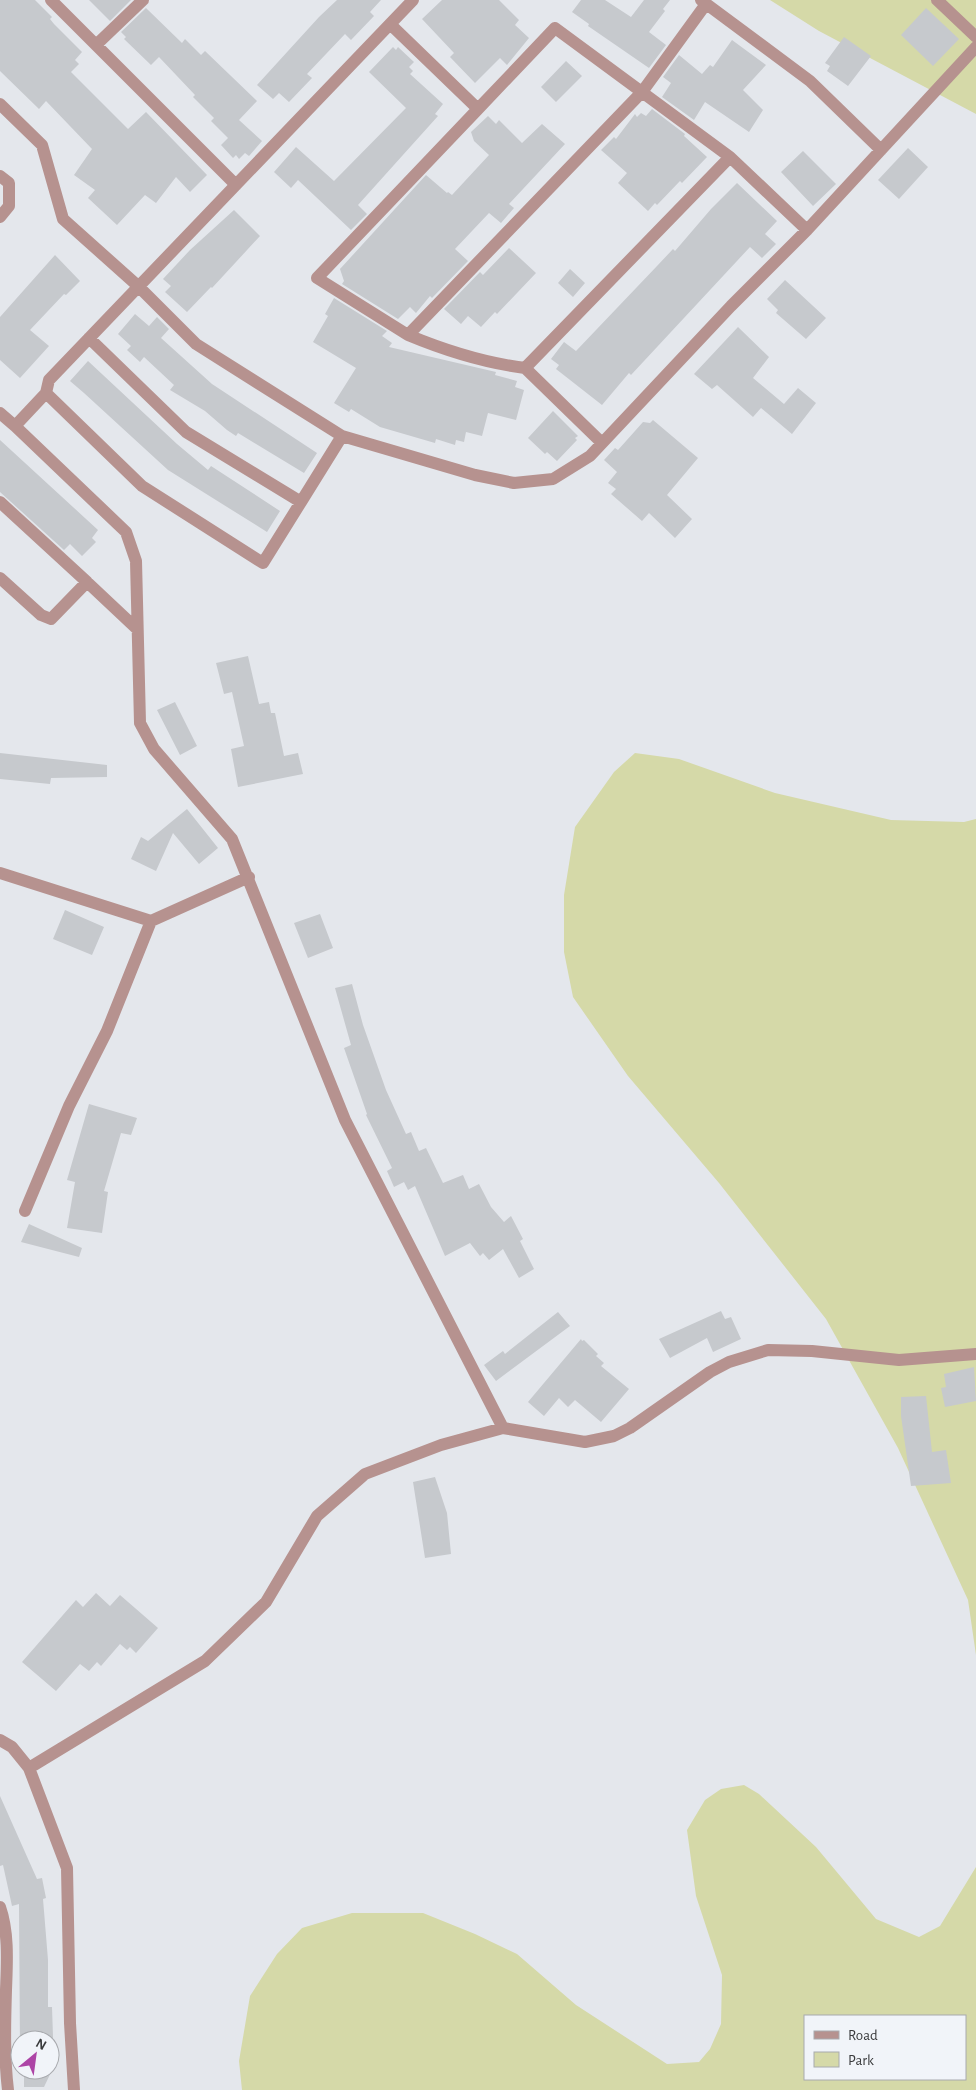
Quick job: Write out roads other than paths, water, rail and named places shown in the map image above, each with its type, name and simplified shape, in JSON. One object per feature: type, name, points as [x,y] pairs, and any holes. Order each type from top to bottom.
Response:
[{"type":"street","points":[[51,0],[236,185]]},
{"type":"street","points":[[96,45],[143,0]]},
{"type":"street","points":[[15,426],[46,393],[49,380],[413,0]]},
{"type":"street","points":[[936,0],[976,36]]},
{"type":"street","points":[[408,335],[642,92],[704,2],[810,81],[881,150]]},
{"type":"street","points":[[390,24],[478,108]]},
{"type":"street","points":[[601,442],[525,368],[507,366],[428,343],[408,335],[317,278],[555,28],[730,157],[806,230]]},
{"type":"street","points":[[0,104],[42,145],[63,220],[138,286],[196,344],[342,436],[475,475],[514,483],[553,479],[590,456],[601,442],[806,230],[976,47]]},
{"type":"street","points":[[525,368],[730,157]]},
{"type":"street","points":[[0,176],[9,183],[9,206],[0,217]]},
{"type":"street","points":[[89,338],[186,432],[301,502]]},
{"type":"street","points":[[46,393],[142,486],[263,563],[342,436]]},
{"type":"street","points":[[0,413],[126,532],[136,560],[140,723],[154,749],[232,840],[249,877],[344,1120],[503,1428]]},
{"type":"street","points":[[0,502],[137,629]]},
{"type":"street","points":[[0,578],[41,615],[51,619],[87,582]]},
{"type":"street","points":[[0,873],[151,921],[249,877]]},
{"type":"street","points":[[25,1212],[69,1106],[107,1031],[151,921]]},
{"type":"street","points":[[29,1768],[204,1661],[266,1602],[317,1516],[365,1474],[441,1445],[503,1428],[584,1442],[614,1436],[630,1428],[710,1372],[729,1362],[768,1350],[812,1351],[899,1360],[976,1354]]},
{"type":"street","points":[[0,1740],[12,1747],[29,1768],[67,1868],[70,2023],[74,2090]]},
{"type":"street","points":[[0,1907],[5,1921],[3,1998],[8,2090]]}]
